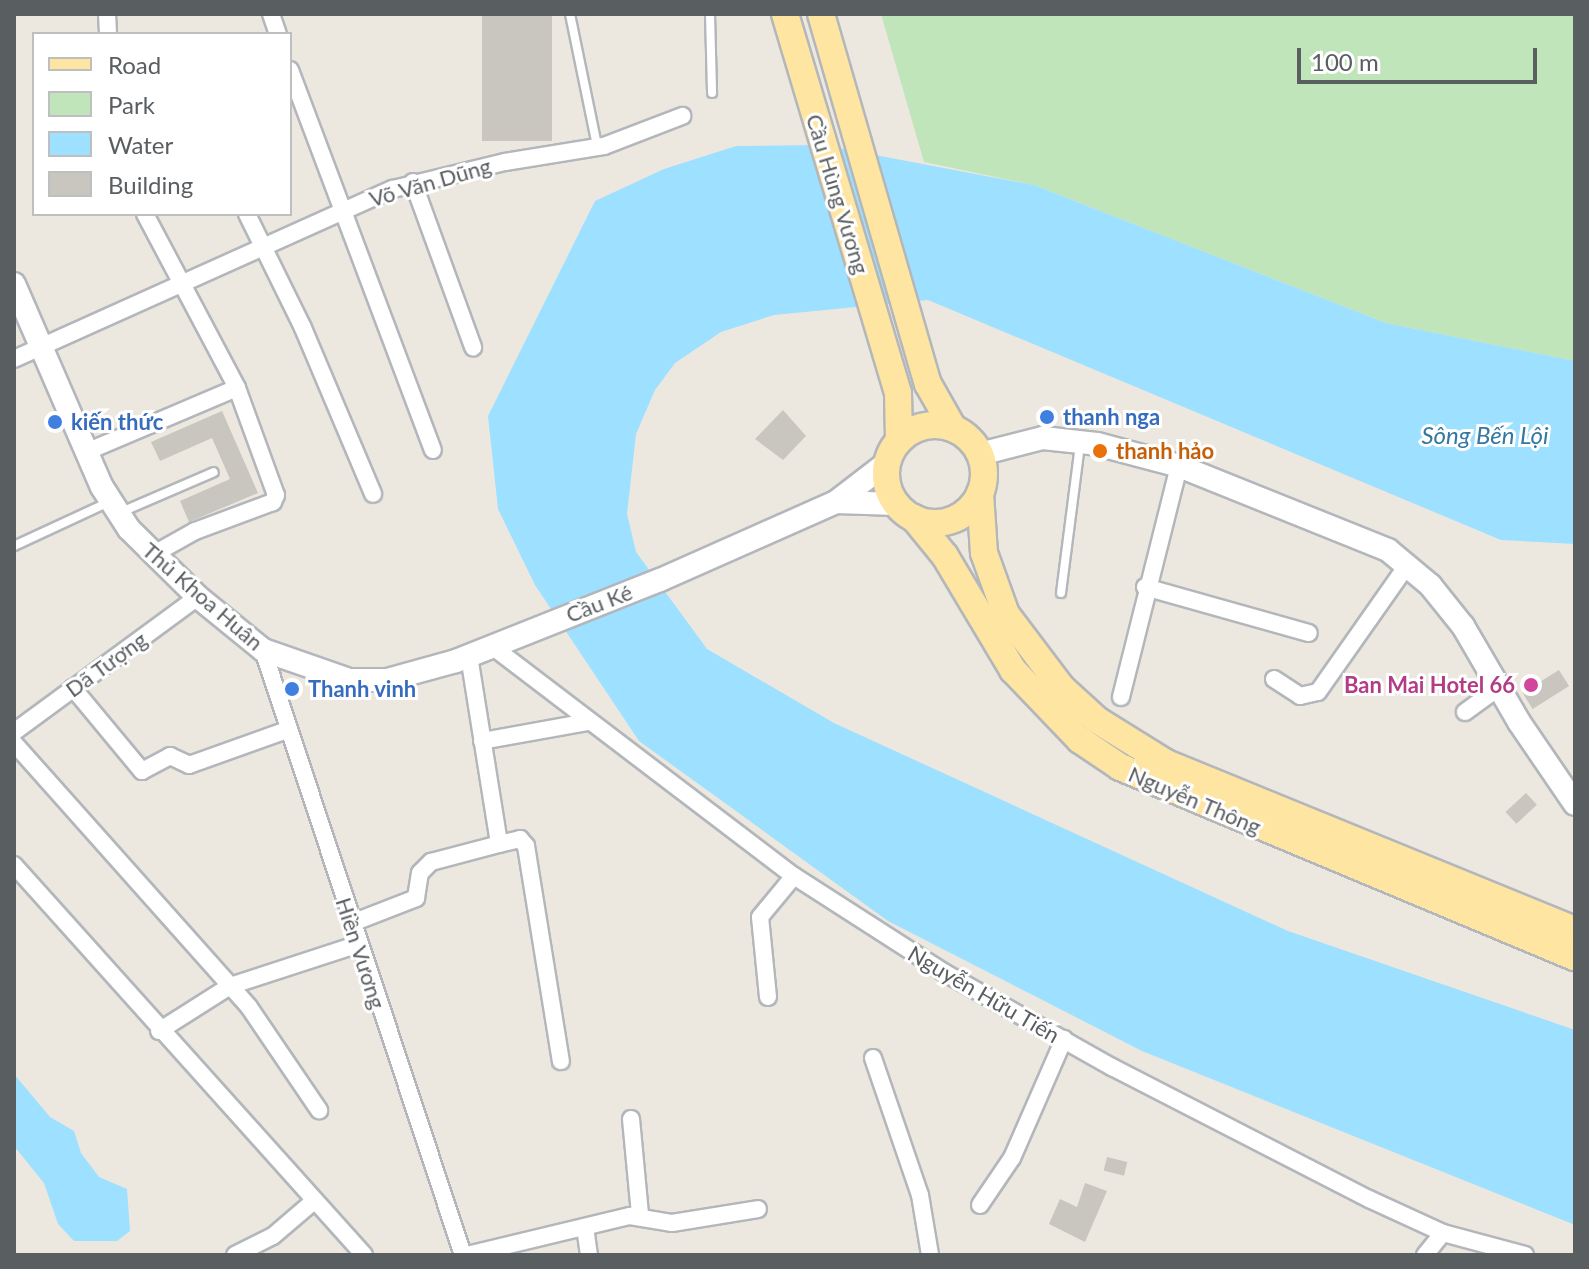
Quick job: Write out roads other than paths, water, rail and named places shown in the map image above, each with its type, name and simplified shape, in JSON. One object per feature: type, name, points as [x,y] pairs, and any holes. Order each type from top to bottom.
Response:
[{"type":"main road","name":"Cầu Hùng Vương","points":[[822,18],[928,384],[953,428]]},
{"type":"main road","name":"Cầu Hùng Vương","points":[[788,24],[901,413],[894,451]]},
{"type":"main road","name":"Thủ Khoa Huân","points":[[14,284],[113,508],[152,555],[263,650],[320,673],[374,682],[469,656],[539,627]]},
{"type":"main road","points":[[925,425],[953,428],[980,454],[980,493],[952,520],[836,502],[925,425]]},
{"type":"main road","points":[[980,454],[1043,438],[1081,440],[1179,466],[1349,531],[1408,564],[1463,626],[1498,688],[1575,804]]},
{"type":"main road","points":[[894,451],[888,485],[905,511]]},
{"type":"main road","name":"Nguyễn Thông","points":[[980,493],[984,553],[1006,614],[1035,657],[1097,720],[1166,763],[1575,930]]},
{"type":"main road","name":"Cầu Ké","points":[[539,627],[660,580],[836,502]]},
{"type":"main road","name":"Nguyễn Thông","points":[[905,511],[945,556],[1013,670],[1080,740],[1120,767],[1575,957]]},
{"type":"street","points":[[292,76],[339,210],[433,450]]},
{"type":"street","name":"Võ Văn Dũng","points":[[14,359],[339,210],[413,182],[598,147],[682,116]]},
{"type":"street","points":[[413,182],[473,347]]},
{"type":"street","points":[[146,216],[184,281],[237,388],[276,498],[195,531],[152,555]]},
{"type":"street","points":[[248,216],[303,328],[373,494]]},
{"type":"street","points":[[86,452],[237,388]]},
{"type":"street","points":[[1121,697],[1145,587],[1179,466]]},
{"type":"street","points":[[1274,679],[1300,696],[1318,692],[1408,564]]},
{"type":"street","points":[[1145,587],[1309,633]]},
{"type":"street","name":"Dã Tượng","points":[[14,732],[198,597]]},
{"type":"street","name":"Nguyễn Hữu Tiến","points":[[493,647],[794,876],[913,953],[1064,1039],[1443,1233],[1525,1255]]},
{"type":"street","name":"Hiền Vương","points":[[263,650],[287,730],[465,1255]]},
{"type":"street","points":[[469,656],[499,844]]},
{"type":"street","points":[[73,688],[142,771],[170,756],[189,765],[287,730]]},
{"type":"street","points":[[1465,712],[1498,688]]},
{"type":"street","points":[[482,741],[588,722]]},
{"type":"street","points":[[14,743],[230,986],[319,1110]]},
{"type":"street","points":[[352,923],[416,898],[420,873],[431,862],[520,839],[526,846],[561,1061]]},
{"type":"street","points":[[17,874],[364,1255]]},
{"type":"street","points":[[768,997],[760,917],[794,876]]},
{"type":"street","points":[[159,1031],[230,986],[359,944]]},
{"type":"street","points":[[980,1205],[1012,1158],[1064,1039]]},
{"type":"street","points":[[873,1058],[920,1195],[930,1255]]},
{"type":"street","points":[[631,1119],[640,1215]]},
{"type":"street","points":[[235,1255],[273,1236],[314,1201]]},
{"type":"street","points":[[465,1255],[640,1215],[672,1223],[758,1209]]},
{"type":"street","points":[[585,1227],[589,1255]]},
{"type":"street","points":[[1425,1255],[1443,1233]]},
{"type":"lane","points":[[570,14],[598,147]]},
{"type":"lane","points":[[710,14],[712,93]]},
{"type":"lane","points":[[1061,593],[1081,440]]},
{"type":"lane","points":[[14,546],[214,472]]},
{"type":"water","name":"Sông Bến Lội","points":[[822,145],[1034,185],[1386,323],[1575,361],[1575,544],[1501,540],[928,300],[774,315],[721,332],[675,363],[655,390],[636,434],[627,514],[636,552],[707,649],[834,723],[1288,931],[1575,1030],[1575,1225],[1142,1051],[888,921],[639,741],[535,585],[498,509],[488,416],[595,201],[664,169],[736,146]]},
{"type":"water","points":[[14,1074],[50,1117],[74,1131],[81,1153],[99,1177],[127,1189],[130,1231],[117,1241],[74,1241],[58,1224],[44,1183],[14,1146]]},
{"type":"place","name":"thanh nga","points":[[1047,417]]},
{"type":"place","name":"kiến thức","points":[[55,422]]},
{"type":"place","name":"thanh hảo","points":[[1100,451]]},
{"type":"place","name":"Ban Mai Hotel 66","points":[[1531,685]]},
{"type":"place","name":"Thanh vinh","points":[[292,689]]}]
